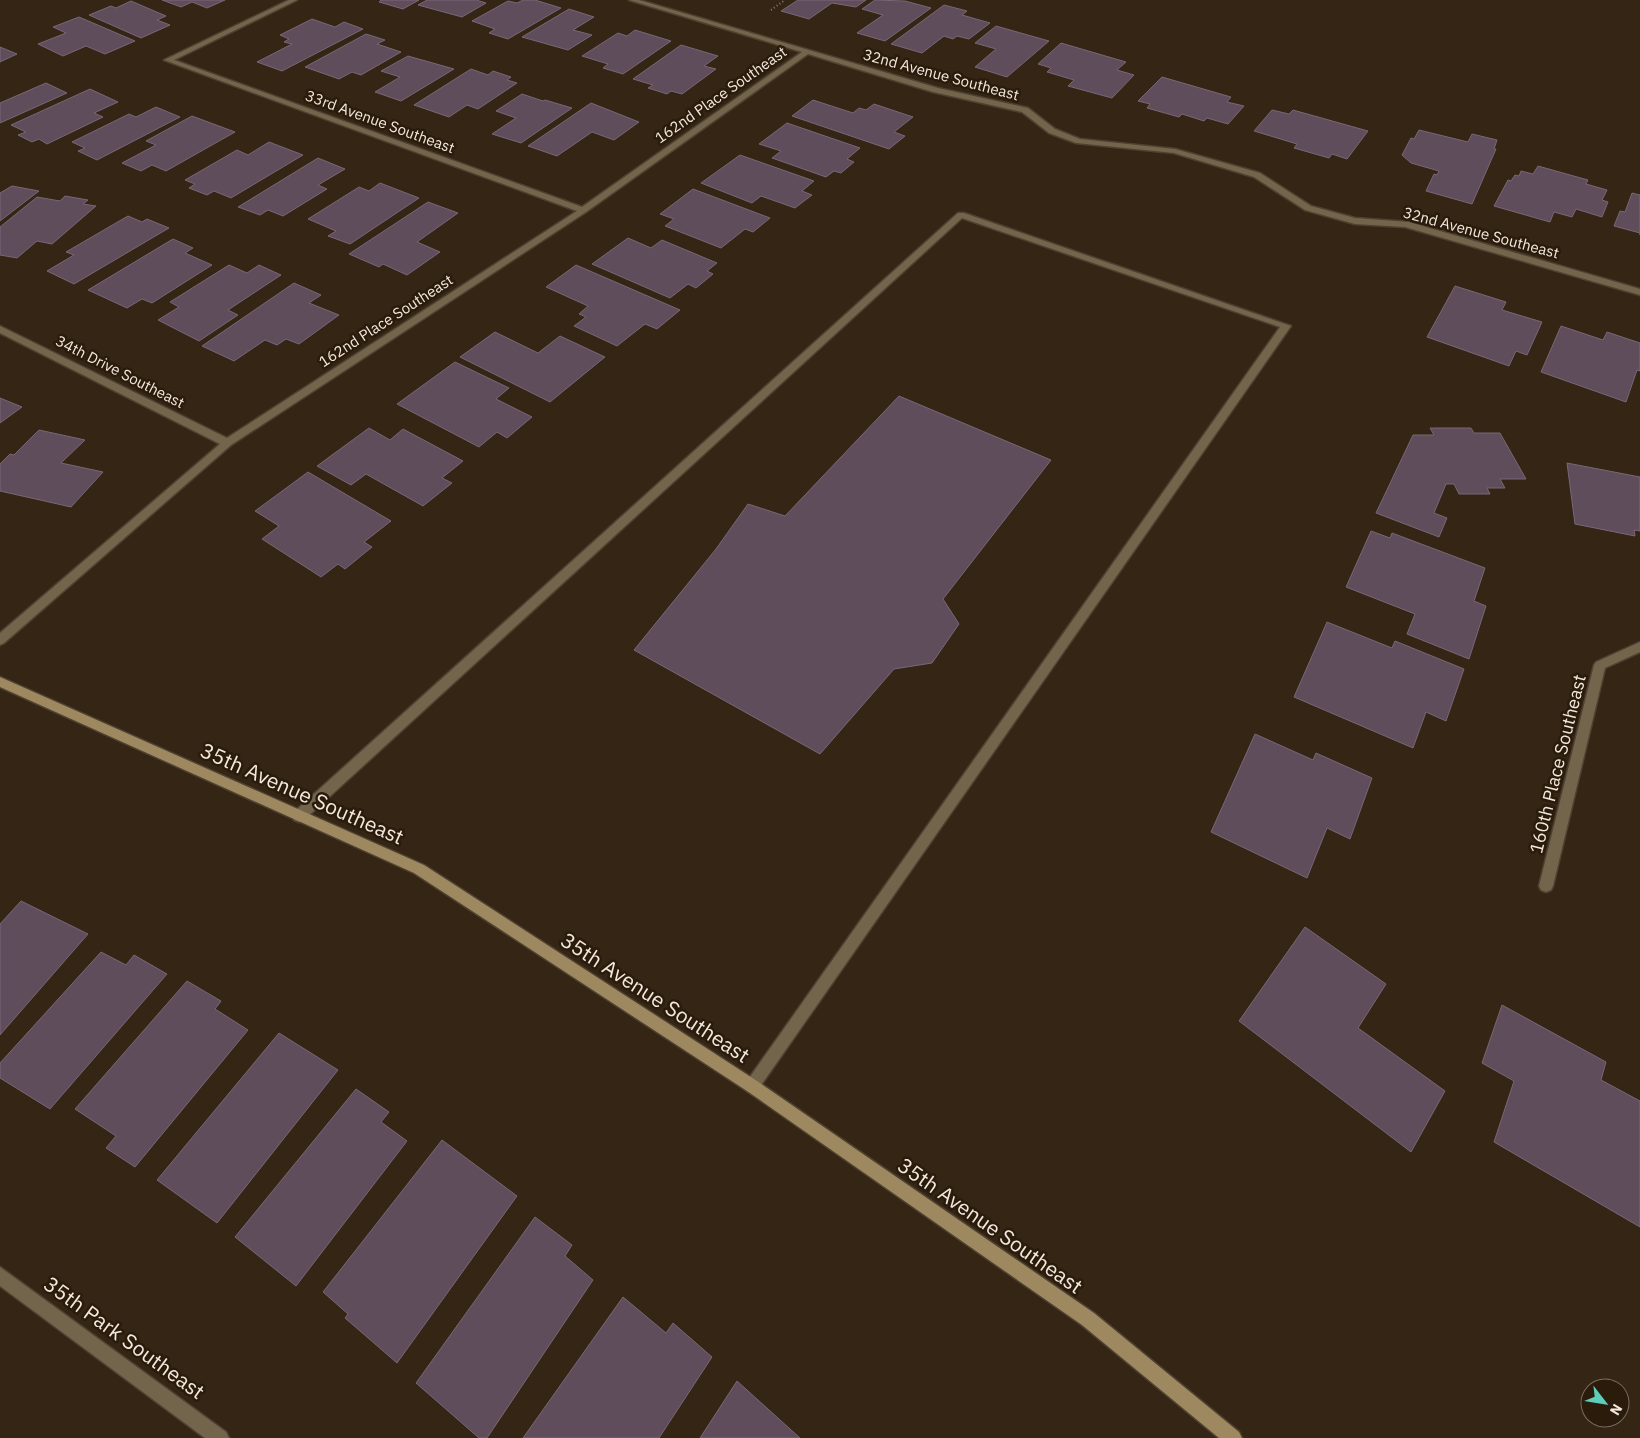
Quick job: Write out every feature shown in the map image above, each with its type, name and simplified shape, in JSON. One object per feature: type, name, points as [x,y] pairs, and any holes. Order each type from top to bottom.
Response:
[{"type":"street","name":"33rd Avenue Southeast","points":[[294,0],[168,60],[583,210]]},
{"type":"street","name":"32nd Avenue Southeast","points":[[632,0],[936,90],[1025,110],[1052,131],[1080,140],[1175,151],[1257,175],[1308,208],[1355,221],[1406,224],[1640,292]]},
{"type":"street","name":"162nd Place Southeast","points":[[0,640],[227,443],[583,210],[807,52]]},
{"type":"street","points":[[299,816],[961,215],[1286,326],[752,1086]]},
{"type":"street","name":"34th Drive Southeast","points":[[0,329],[227,443]]},
{"type":"street","name":"160th Place Southeast","points":[[1546,886],[1600,665],[1640,647]]},
{"type":"street","name":"35th Avenue Southeast","points":[[0,682],[418,869],[752,1086],[1088,1319],[1233,1438]]},
{"type":"street","name":"35th Park Southeast","points":[[0,1276],[220,1438]]},
{"type":"building","points":[[162,0],[225,0],[207,8],[192,2],[181,7]]},
{"type":"building","points":[[381,0],[419,0],[403,9],[379,2]]},
{"type":"building","points":[[427,0],[476,0],[486,3],[462,17],[418,5]]},
{"type":"building","points":[[523,0],[535,0],[561,8],[508,39],[489,33],[495,29],[472,21],[508,1],[517,3]]},
{"type":"building","points":[[798,0],[866,0],[856,7],[832,3],[809,19],[781,11]]},
{"type":"building","points":[[875,0],[905,1],[931,8],[885,41],[857,33],[883,15],[862,9]]},
{"type":"building","points":[[131,1],[166,16],[157,20],[170,25],[141,38],[89,15],[111,6],[116,8]]},
{"type":"building","points":[[944,5],[967,11],[962,15],[990,23],[969,39],[957,36],[953,39],[944,36],[922,53],[891,44]]},
{"type":"building","points":[[569,9],[594,17],[573,30],[592,35],[568,50],[522,37]]},
{"type":"building","points":[[79,17],[135,41],[105,54],[86,46],[63,56],[38,44],[66,33],[53,27]]},
{"type":"building","points":[[312,19],[335,27],[344,22],[363,29],[282,71],[257,62],[292,44],[284,42],[289,39],[280,35]]},
{"type":"building","points":[[996,26],[1049,41],[1007,77],[975,67],[996,49],[975,43]]},
{"type":"building","points":[[635,30],[671,41],[623,74],[603,68],[608,64],[582,56],[618,33],[627,36]]},
{"type":"building","points":[[366,34],[385,40],[377,44],[401,52],[361,75],[352,72],[339,79],[305,67]]},
{"type":"building","points":[[1061,43],[1126,62],[1117,70],[1134,75],[1112,98],[1068,86],[1074,80],[1047,72],[1051,68],[1038,64]]},
{"type":"building","points":[[681,45],[718,56],[704,66],[716,69],[682,94],[671,91],[667,94],[648,88],[653,85],[633,79]]},
{"type":"building","points":[[0,47],[17,54],[0,62]]},
{"type":"building","points":[[408,56],[454,69],[401,101],[375,92],[400,77],[381,71]]},
{"type":"building","points":[[471,69],[488,75],[493,71],[511,77],[507,80],[517,83],[478,109],[467,105],[449,117],[414,105]]},
{"type":"building","points":[[1162,77],[1231,97],[1227,102],[1244,106],[1228,124],[1207,118],[1204,121],[1182,114],[1179,117],[1147,108],[1150,104],[1138,101]]},
{"type":"building","points":[[46,83],[67,93],[0,123],[0,103]]},
{"type":"building","points":[[90,89],[118,102],[94,113],[103,117],[47,144],[39,139],[32,142],[18,135],[26,132],[11,125]]},
{"type":"building","points":[[522,94],[572,108],[521,143],[492,134],[516,118],[496,111]]},
{"type":"building","points":[[813,100],[853,113],[859,108],[866,110],[874,104],[913,117],[894,132],[905,136],[889,149],[792,116]]},
{"type":"building","points":[[591,103],[639,122],[614,140],[592,132],[557,156],[528,146]]},
{"type":"building","points":[[156,107],[180,117],[97,160],[78,151],[85,148],[72,142],[129,114],[136,117]]},
{"type":"building","points":[[1272,110],[1289,114],[1293,110],[1368,131],[1347,159],[1332,154],[1329,158],[1294,148],[1297,144],[1254,131]]},
{"type":"building","points":[[192,116],[235,132],[166,171],[152,165],[141,171],[122,163],[156,145],[146,141]]},
{"type":"building","points":[[787,123],[860,148],[847,159],[854,162],[841,173],[834,171],[826,177],[772,158],[781,151],[759,144]]},
{"type":"building","points":[[1419,130],[1468,142],[1472,134],[1497,140],[1494,149],[1496,149],[1472,204],[1426,191],[1434,174],[1437,175],[1439,171],[1411,163],[1402,155],[1411,138],[1414,139]]},
{"type":"building","points":[[269,142],[303,155],[231,198],[214,191],[207,195],[189,188],[195,184],[185,180],[237,150],[248,155]]},
{"type":"building","points":[[740,155],[814,181],[802,191],[812,195],[795,208],[761,196],[752,203],[701,183]]},
{"type":"building","points":[[318,158],[345,169],[318,185],[327,189],[283,216],[268,210],[260,215],[238,207]]},
{"type":"building","points":[[1538,166],[1588,180],[1586,184],[1607,190],[1602,200],[1608,202],[1602,217],[1576,209],[1572,217],[1554,212],[1550,222],[1494,206],[1508,180],[1511,181],[1515,175],[1519,176],[1521,171],[1533,174]]},
{"type":"building","points":[[380,183],[419,198],[350,244],[328,236],[336,231],[308,219],[359,187],[369,191]]},
{"type":"building","points":[[12,186],[39,191],[0,221],[0,193]]},
{"type":"building","points":[[693,189],[770,218],[753,232],[745,229],[721,248],[665,226],[674,219],[660,214]]},
{"type":"building","points":[[1632,193],[1640,195],[1640,233],[1614,226],[1620,211],[1625,212]]},
{"type":"building","points":[[65,196],[88,200],[83,204],[96,206],[52,244],[37,241],[17,258],[0,255],[0,227],[37,197],[60,201]]},
{"type":"building","points":[[428,202],[458,213],[417,242],[440,252],[407,275],[383,264],[379,267],[349,254]]},
{"type":"building","points":[[128,216],[142,222],[147,219],[169,228],[74,284],[47,271],[74,255],[66,252]]},
{"type":"building","points":[[628,238],[651,248],[662,240],[717,263],[707,271],[713,274],[696,288],[688,284],[670,298],[592,264]]},
{"type":"building","points":[[173,239],[193,248],[185,253],[212,265],[152,303],[142,299],[127,308],[88,290]]},
{"type":"building","points":[[229,265],[247,273],[259,265],[281,275],[228,310],[238,315],[199,341],[158,320],[179,307],[170,302]]},
{"type":"building","points":[[576,265],[680,310],[657,329],[645,324],[617,346],[574,326],[586,317],[579,314],[588,306],[546,287]]},
{"type":"building","points":[[294,283],[321,295],[309,303],[339,315],[299,344],[286,339],[277,345],[265,340],[234,361],[202,346]]},
{"type":"building","points":[[1455,286],[1506,302],[1502,310],[1542,322],[1527,355],[1516,351],[1509,366],[1427,337]]},
{"type":"building","points":[[1561,326],[1603,340],[1607,332],[1640,343],[1640,371],[1637,370],[1626,402],[1541,372]]},
{"type":"building","points":[[495,332],[538,353],[560,336],[605,357],[550,402],[460,357]]},
{"type":"building","points":[[455,362],[509,388],[496,399],[532,417],[507,438],[497,432],[479,447],[397,404]]},
{"type":"building","points":[[899,396],[1051,460],[943,599],[959,624],[932,663],[894,669],[820,754],[634,650],[716,549],[748,504],[785,516]]},
{"type":"building","points":[[0,398],[22,407],[0,423]]},
{"type":"building","points":[[369,428],[390,440],[403,429],[463,461],[442,478],[452,483],[423,506],[366,474],[351,485],[317,466]]},
{"type":"building","points":[[1430,428],[1471,428],[1474,433],[1500,433],[1526,479],[1500,479],[1505,488],[1487,488],[1490,494],[1459,494],[1454,484],[1446,484],[1434,513],[1447,518],[1439,537],[1376,513],[1413,435],[1434,435]]},
{"type":"building","points":[[39,430],[85,440],[61,463],[103,472],[71,507],[0,491],[0,464],[10,454],[14,455]]},
{"type":"building","points":[[1567,463],[1640,477],[1640,531],[1634,530],[1635,536],[1575,524]]},
{"type":"building","points":[[308,472],[391,521],[364,542],[372,547],[345,569],[338,564],[321,577],[262,539],[279,526],[255,511]]},
{"type":"building","points":[[1371,531],[1390,538],[1392,533],[1485,568],[1474,601],[1486,606],[1469,659],[1407,634],[1415,614],[1346,587]]},
{"type":"building","points":[[1327,622],[1392,648],[1395,641],[1464,669],[1446,721],[1426,712],[1413,748],[1294,697]]},
{"type":"building","points":[[1255,734],[1313,760],[1316,753],[1372,778],[1350,839],[1327,828],[1307,878],[1211,832]]},
{"type":"building","points":[[21,901],[88,934],[0,1035],[0,924]]},
{"type":"building","points":[[1305,927],[1386,984],[1358,1028],[1445,1091],[1411,1152],[1239,1021]]},
{"type":"building","points":[[101,952],[126,965],[134,955],[167,974],[50,1109],[0,1078],[0,1063]]},
{"type":"building","points":[[187,981],[221,1001],[215,1009],[248,1030],[135,1167],[106,1148],[116,1136],[75,1109]]},
{"type":"building","points":[[1502,1005],[1606,1062],[1601,1080],[1640,1101],[1640,1227],[1494,1142],[1514,1081],[1482,1063]]},
{"type":"building","points":[[279,1033],[338,1070],[217,1223],[157,1180]]},
{"type":"building","points":[[356,1089],[389,1112],[381,1122],[407,1141],[296,1286],[235,1237]]},
{"type":"building","points":[[442,1140],[517,1196],[397,1363],[345,1318],[348,1314],[323,1292]]},
{"type":"building","points":[[535,1217],[572,1245],[565,1256],[593,1280],[487,1438],[479,1438],[416,1383]]},
{"type":"building","points":[[623,1297],[666,1333],[673,1323],[712,1357],[659,1438],[523,1438]]},
{"type":"building","points":[[737,1381],[800,1438],[700,1438]]}]
